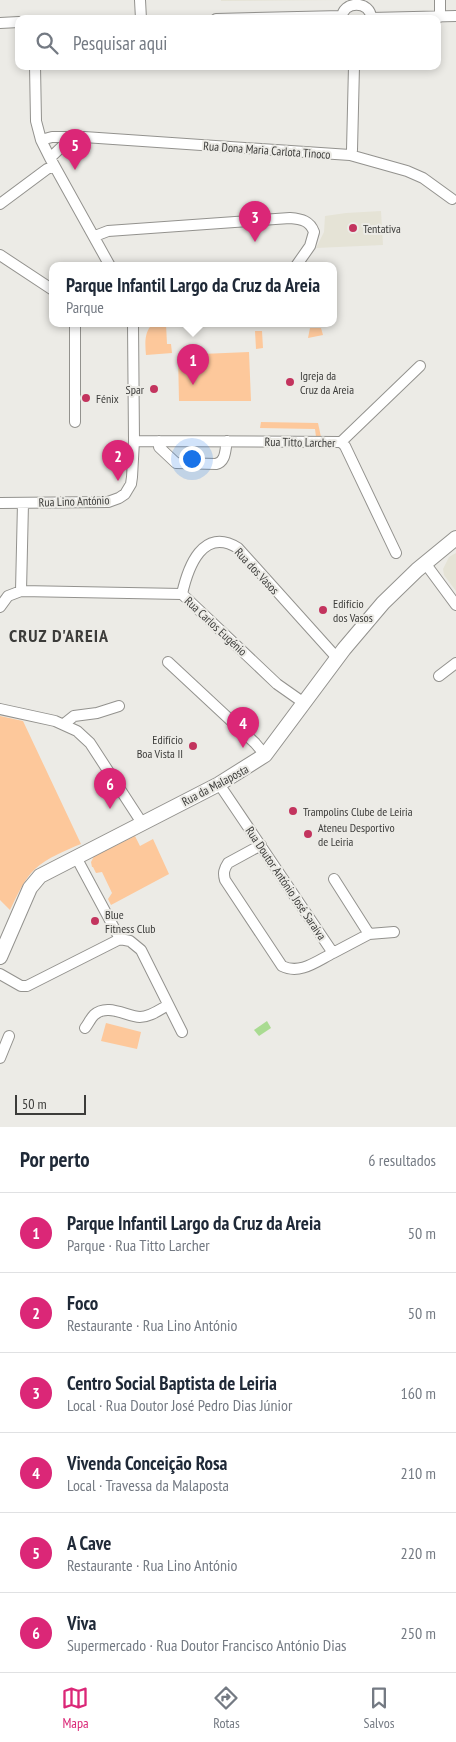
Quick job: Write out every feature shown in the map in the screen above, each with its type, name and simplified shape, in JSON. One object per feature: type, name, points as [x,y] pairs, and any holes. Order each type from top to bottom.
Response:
[{"type":"street","points":[[140,0],[141,15]]},
{"type":"street","points":[[440,0],[440,15]]},
{"type":"street","points":[[342,15],[342,11],[348,3],[357,1],[366,4],[371,15]]},
{"type":"street","points":[[441,17],[456,16]]},
{"type":"street","points":[[0,23],[15,22]]},
{"type":"street","points":[[35,70],[36,121],[41,140],[108,262]]},
{"type":"street","points":[[350,155],[352,150],[354,70]]},
{"type":"street","points":[[0,204],[47,169],[72,137]]},
{"type":"street","name":"Rua Dona Maria Carlota Tinoco","points":[[41,140],[72,137],[350,155],[415,174],[452,199]]},
{"type":"street","points":[[95,236],[108,230],[290,218],[301,219],[309,223],[314,232],[310,246],[299,262]]},
{"type":"street","points":[[0,255],[49,287]]},
{"type":"street","points":[[75,327],[75,422]]},
{"type":"street","name":"Rua Lino António","points":[[0,503],[108,502],[125,494],[131,484],[134,441],[133,327]]},
{"type":"street","points":[[341,442],[420,366]]},
{"type":"street","name":"Rua Titto Larcher","points":[[134,441],[341,442],[345,446],[396,553]]},
{"type":"street","points":[[159,441],[159,447],[176,463],[216,464],[223,460],[226,441]]},
{"type":"street","points":[[0,607],[8,596],[21,591],[23,503]]},
{"type":"street","name":"Rua da Malaposta","points":[[0,957],[35,880],[45,872],[219,784],[265,755],[337,658],[382,603],[425,563],[456,538]]},
{"type":"street","name":"Rua dos Vasos","points":[[182,594],[190,567],[200,550],[214,543],[224,542],[233,545],[238,548],[337,658]]},
{"type":"street","points":[[425,563],[456,605]]},
{"type":"street","name":"Rua Carlos Eugénio","points":[[21,591],[182,594],[277,684],[304,703]]},
{"type":"street","points":[[168,662],[255,743],[265,755]]},
{"type":"street","points":[[439,676],[456,664]]},
{"type":"street","points":[[64,724],[74,716],[97,713],[119,706]]},
{"type":"street","points":[[0,709],[64,724],[77,731],[90,743],[142,823]]},
{"type":"street","name":"Rua Doutor António José Saraiva","points":[[219,784],[333,953],[369,934],[394,932]]},
{"type":"street","points":[[261,845],[228,863],[224,868],[225,880],[282,966],[288,969],[301,969],[333,953]]},
{"type":"street","points":[[76,857],[120,939]]},
{"type":"street","points":[[334,878],[369,934]]},
{"type":"street","points":[[0,974],[20,986],[27,986],[120,939],[130,941],[141,950],[182,1032]]},
{"type":"street","points":[[85,1028],[95,1014],[101,1011],[110,1010],[140,1017],[153,1014],[168,1005]]},
{"type":"street","points":[[0,1058],[9,1036]]},
{"type":"shaded area","points":[[221,0],[342,0],[221,1]]},
{"type":"shaded area","name":"Tentativa","points":[[381,211],[383,245],[316,248],[324,232],[325,216]]},
{"type":"shaded area","points":[[150,327],[166,327],[167,344],[171,344],[172,353],[146,355],[145,342]]},
{"type":"shaded area","points":[[310,328],[321,328],[323,335],[308,338]]},
{"type":"shaded area","points":[[255,331],[262,331],[263,348],[256,349]]},
{"type":"shaded area","points":[[249,352],[251,401],[179,401],[178,355]]},
{"type":"shaded area","points":[[261,422],[318,423],[321,437],[316,437],[315,429],[260,428]]},
{"type":"shaded area","points":[[456,553],[456,591],[444,575],[443,569],[449,557]]},
{"type":"shaded area","points":[[0,716],[23,721],[81,844],[51,858],[35,869],[24,883],[10,910],[0,900]]},
{"type":"shaded area","points":[[135,836],[140,846],[153,839],[169,874],[111,905],[108,899],[112,893],[102,872],[96,873],[91,862],[94,856]]},
{"type":"shaded area","points":[[267,1021],[271,1028],[259,1036],[254,1030]]},
{"type":"shaded area","points":[[106,1023],[141,1032],[137,1049],[101,1041]]},
{"type":"place","name":"A Cave","points":[[75,170]]},
{"type":"place","name":"Tentativa","points":[[353,228]]},
{"type":"place","name":"Centro Social Baptista de Leiria","points":[[255,242]]},
{"type":"place","name":"Igreja da Cruz da Areia","points":[[290,382]]},
{"type":"place","name":"Parque Infantil Largo da Cruz da Areia","points":[[193,385]]},
{"type":"place","name":"Spar","points":[[154,389]]},
{"type":"place","name":"Fénix","points":[[86,398]]},
{"type":"place","name":"Foco","points":[[118,481]]},
{"type":"place","name":"Edifício dos Vasos","points":[[323,610]]},
{"type":"place","name":"Edifício Boa Vista II","points":[[193,746]]},
{"type":"place","name":"Vivenda Conceição Rosa","points":[[243,748]]},
{"type":"place","name":"Viva","points":[[110,809]]},
{"type":"place","name":"Trampolins Clube de Leiria","points":[[293,811]]},
{"type":"place","name":"Ateneu Desportivo de Leiria","points":[[308,834]]},
{"type":"place","name":"Blue Fitness Club","points":[[95,921]]},
{"type":"district","name":"CRUZ D'AREIA","points":[[59,635]]}]
